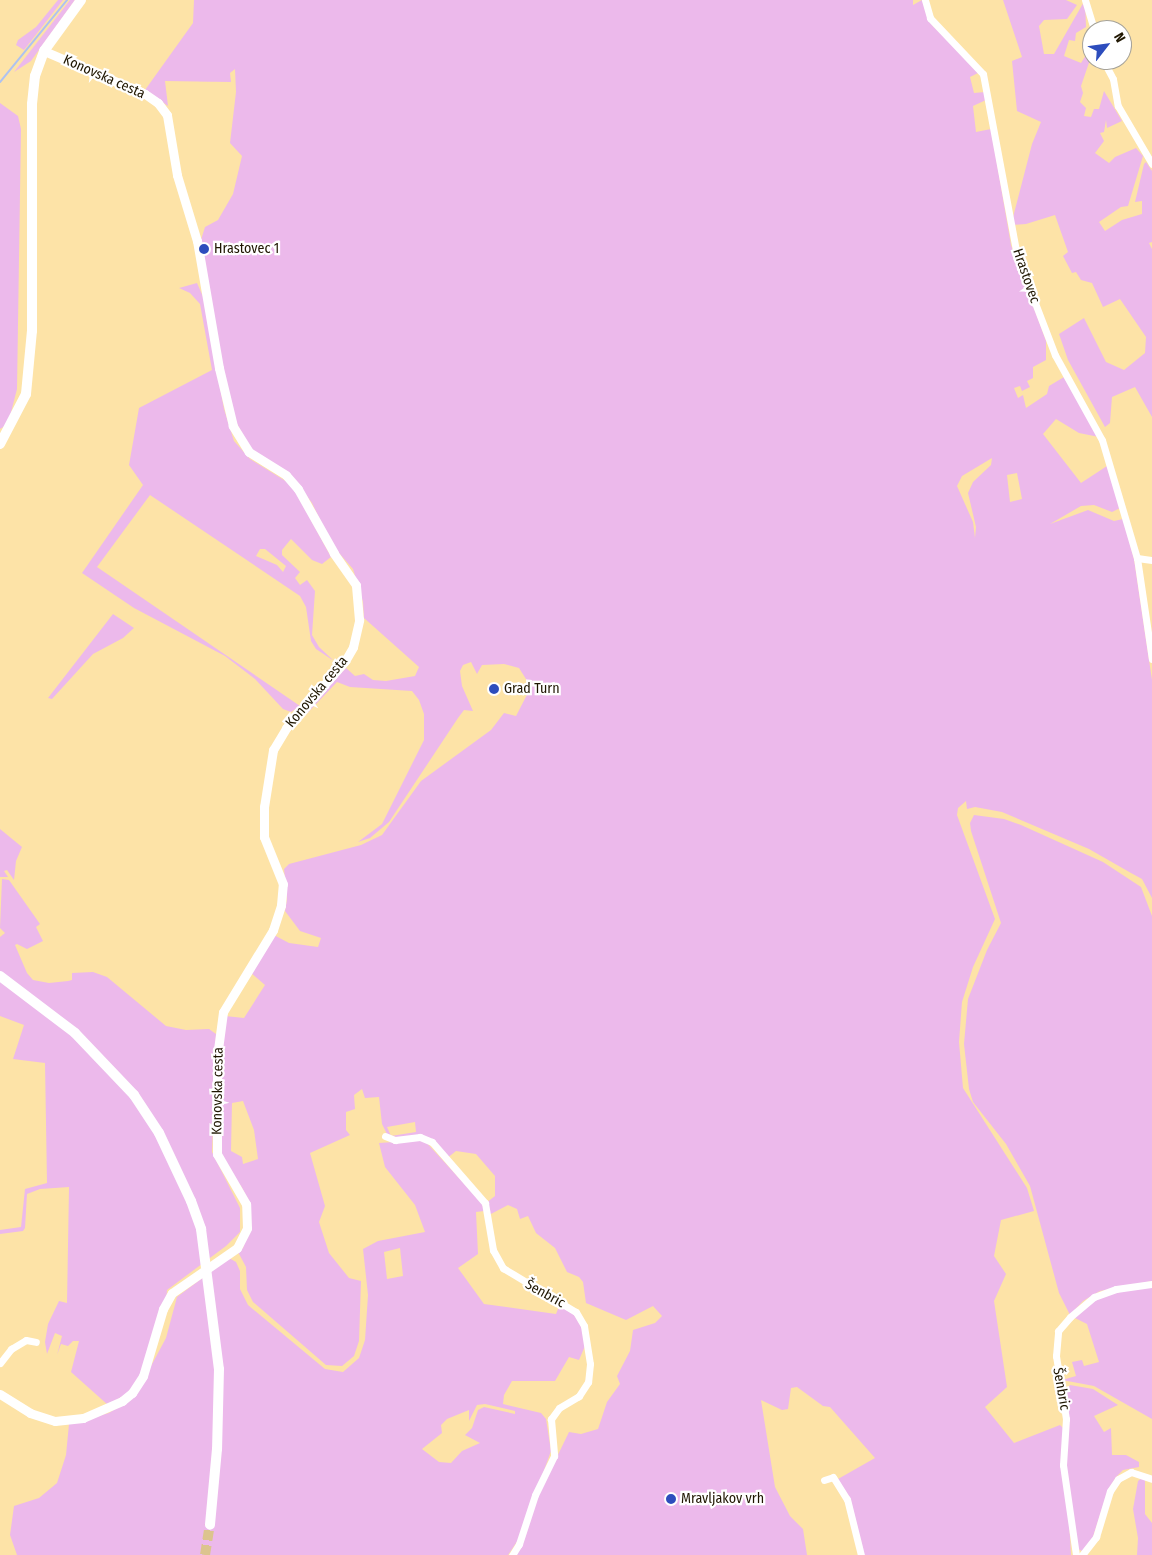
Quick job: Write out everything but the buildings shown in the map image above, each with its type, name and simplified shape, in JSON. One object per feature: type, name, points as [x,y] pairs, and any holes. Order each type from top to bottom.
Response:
[{"type":"main road","points":[[0,444],[26,394],[32,331],[32,104],[35,76],[44,51],[82,0]]},
{"type":"main road","points":[[0,976],[75,1033],[134,1095],[159,1133],[179,1173],[201,1229],[219,1369],[217,1449],[210,1525]]},
{"type":"street","name":"Hrastovec","points":[[925,0],[930,18],[983,74],[1017,256],[1055,355],[1102,440],[1137,558],[1152,659]]},
{"type":"street","points":[[1085,0],[1091,20]]},
{"type":"street","name":"Konovska cesta","points":[[0,1394],[30,1413],[55,1421],[83,1418],[122,1401],[132,1393],[143,1376],[163,1309],[172,1293],[206,1267],[238,1248],[247,1228],[246,1204],[217,1154],[217,1057],[227,1001],[273,930],[281,905],[282,884],[264,837],[269,769],[274,750],[286,728],[345,661],[353,647],[359,620],[359,600],[356,585],[334,553],[298,489],[286,475],[248,452],[239,441],[227,407],[199,250],[177,175],[167,115],[158,103],[146,94],[44,51]]},
{"type":"street","points":[[1108,70],[1113,79],[1118,106],[1152,164]]},
{"type":"street","points":[[1137,558],[1152,560]]},
{"type":"street","name":"Šenbric","points":[[385,1136],[395,1140],[420,1138],[432,1142],[485,1204],[493,1250],[503,1268],[576,1312],[584,1326],[590,1364],[588,1382],[580,1396],[559,1408],[550,1419],[554,1456],[535,1495],[519,1544],[512,1555]]},
{"type":"street","name":"Šenbric","points":[[1076,1555],[1063,1460],[1066,1419],[1056,1363],[1058,1331],[1070,1316],[1094,1298],[1116,1289],[1152,1284]]},
{"type":"street","points":[[0,1363],[11,1349],[26,1340],[36,1342]]},
{"type":"street","points":[[1082,1555],[1096,1537],[1110,1491],[1118,1479],[1131,1472],[1152,1479]]},
{"type":"street","points":[[824,1480],[833,1477],[847,1499],[861,1555]]},
{"type":"shaded area","points":[[58,0],[63,0],[24,50],[16,45],[18,40],[36,27]]},
{"type":"shaded area","points":[[70,0],[75,0],[31,61],[14,72]]},
{"type":"shaded area","points":[[194,0],[913,0],[913,5],[922,0],[933,26],[980,72],[970,77],[974,93],[985,92],[986,100],[973,106],[976,132],[991,129],[1011,245],[1046,341],[1046,360],[1033,367],[1033,378],[1027,381],[1030,387],[1022,391],[1020,386],[1014,388],[1018,398],[1023,395],[1026,408],[1047,394],[1049,386],[1064,377],[1099,437],[1079,433],[1056,419],[1043,434],[1081,483],[1107,466],[1120,508],[1112,512],[1094,505],[1081,506],[1050,524],[1088,510],[1114,521],[1123,519],[1134,559],[1152,680],[1152,898],[1142,879],[1089,849],[1002,812],[975,807],[967,809],[966,801],[958,808],[957,815],[995,919],[973,967],[962,1002],[959,1042],[963,1088],[1027,1188],[1034,1211],[1001,1220],[994,1256],[1006,1274],[994,1301],[1007,1387],[985,1407],[1014,1443],[1060,1425],[1064,1429],[1071,1555],[863,1555],[838,1479],[875,1458],[830,1407],[823,1406],[797,1387],[791,1388],[788,1409],[782,1410],[761,1400],[775,1487],[790,1516],[803,1529],[807,1555],[514,1555],[538,1496],[569,1432],[581,1434],[598,1429],[607,1402],[620,1384],[617,1376],[630,1351],[633,1330],[655,1323],[662,1316],[653,1306],[626,1320],[586,1303],[583,1282],[579,1277],[567,1272],[555,1248],[536,1233],[528,1216],[520,1219],[517,1209],[508,1205],[489,1215],[486,1203],[495,1196],[495,1176],[476,1154],[456,1151],[446,1159],[433,1141],[388,1136],[382,1124],[379,1097],[365,1098],[362,1089],[354,1095],[355,1109],[346,1112],[346,1130],[350,1135],[310,1153],[325,1206],[319,1222],[329,1253],[349,1278],[361,1281],[359,1341],[354,1356],[342,1366],[326,1365],[253,1302],[247,1290],[246,1267],[238,1252],[243,1248],[250,1226],[251,1205],[241,1186],[214,1153],[222,1031],[225,1016],[244,1018],[265,985],[250,972],[272,934],[289,943],[318,947],[321,938],[300,931],[285,911],[287,899],[284,869],[289,864],[361,845],[382,835],[421,781],[491,730],[504,713],[516,716],[531,687],[519,668],[504,664],[482,665],[477,674],[471,662],[463,665],[460,671],[462,686],[473,711],[464,710],[389,822],[370,838],[358,842],[382,824],[424,740],[424,714],[419,700],[412,691],[350,687],[337,682],[297,724],[294,721],[346,668],[355,676],[364,674],[373,680],[386,681],[415,676],[419,667],[364,618],[363,602],[353,569],[332,545],[312,503],[300,487],[251,449],[232,415],[200,243],[205,227],[218,220],[233,194],[242,156],[230,143],[236,92],[235,69],[230,73],[231,82],[165,81],[168,106],[145,90],[193,23]],"holes":[[[992,458],[991,465],[973,482],[968,493],[976,527],[975,538],[973,522],[957,486],[962,476]],[[1017,473],[1022,499],[1010,502],[1007,475]],[[243,1101],[254,1130],[258,1159],[243,1164],[242,1157],[231,1151],[232,1103]],[[415,1122],[416,1132],[391,1136],[387,1127]]]},
{"type":"shaded area","points":[[1003,0],[1066,0],[1077,5],[1067,19],[1044,20],[1039,26],[1044,54],[1054,54],[1085,0],[1086,20],[1082,20],[1082,29],[1076,33],[1075,41],[1069,40],[1064,56],[1081,63],[1082,61],[1082,70],[1086,70],[1081,86],[1083,93],[1080,102],[1086,108],[1084,116],[1091,117],[1094,109],[1099,109],[1104,91],[1122,121],[1107,128],[1106,120],[1104,132],[1100,133],[1104,141],[1095,153],[1109,163],[1115,157],[1136,148],[1143,156],[1128,206],[1121,207],[1099,222],[1105,231],[1122,220],[1142,214],[1142,201],[1135,202],[1146,162],[1152,171],[1152,242],[1149,243],[1152,249],[1152,417],[1135,387],[1112,397],[1110,423],[1105,427],[1068,360],[1059,334],[1084,318],[1106,362],[1124,370],[1145,353],[1146,337],[1120,299],[1103,307],[1092,283],[1081,280],[1076,272],[1072,273],[1063,256],[1068,252],[1055,215],[1026,224],[1011,225],[1032,144],[1041,122],[1017,111],[1012,61],[1022,57]]},
{"type":"shaded area","points":[[0,103],[18,116],[21,129],[17,389],[8,424],[0,429]]},
{"type":"shaded area","points":[[197,283],[204,299],[224,409],[234,441],[250,459],[292,485],[331,557],[322,564],[312,560],[291,539],[282,550],[282,555],[300,572],[295,578],[300,585],[307,580],[315,591],[312,635],[319,647],[334,661],[316,649],[311,641],[306,607],[300,596],[150,495],[97,567],[300,706],[291,712],[283,709],[255,679],[225,656],[134,608],[82,573],[143,485],[129,465],[139,408],[212,370],[200,304],[190,293],[179,288]],"holes":[[[260,549],[265,549],[286,566],[283,572],[277,565],[256,556]]]},
{"type":"shaded area","points":[[113,614],[134,628],[123,638],[93,654],[52,699],[48,698]]},
{"type":"shaded area","points":[[974,815],[1004,819],[1021,825],[1103,862],[1141,887],[1152,916],[1152,1281],[1100,1291],[1083,1301],[1070,1315],[1059,1293],[1030,1186],[1006,1144],[973,1102],[969,1089],[964,1044],[968,999],[987,950],[1001,923],[971,831],[970,823]]},
{"type":"shaded area","points":[[0,829],[22,847],[16,861],[14,880],[7,870],[4,871],[8,877],[0,877]]},
{"type":"shaded area","points":[[2,879],[9,880],[40,924],[36,927],[43,941],[27,949],[17,944],[15,945],[27,973],[33,980],[49,983],[68,981],[72,980],[72,973],[93,972],[107,977],[166,1026],[186,1030],[209,1029],[216,1034],[212,1152],[240,1208],[240,1232],[226,1246],[167,1290],[165,1319],[133,1390],[108,1405],[71,1372],[79,1341],[73,1341],[68,1346],[61,1344],[57,1355],[62,1336],[55,1333],[47,1354],[45,1342],[48,1324],[59,1301],[67,1303],[69,1187],[40,1189],[27,1194],[25,1228],[23,1231],[0,1234],[0,1230],[21,1227],[25,1189],[47,1183],[45,1063],[13,1059],[24,1025],[0,1016],[0,937],[5,933],[0,928]]},
{"type":"shaded area","points":[[424,1140],[482,1203],[484,1211],[476,1212],[478,1254],[458,1268],[484,1304],[556,1314],[560,1304],[572,1311],[582,1328],[585,1346],[579,1360],[569,1357],[555,1381],[512,1381],[504,1395],[503,1404],[541,1413],[546,1419],[551,1451],[520,1537],[508,1555],[17,1555],[10,1535],[14,1506],[39,1498],[57,1483],[66,1455],[69,1424],[109,1413],[135,1396],[166,1338],[177,1297],[229,1258],[236,1262],[240,1271],[240,1289],[248,1305],[325,1369],[343,1372],[359,1358],[365,1340],[368,1295],[363,1249],[378,1241],[425,1232],[415,1205],[385,1167],[379,1143]],"holes":[[[400,1248],[403,1276],[387,1279],[384,1252]],[[485,1404],[515,1411],[515,1414],[484,1407],[478,1410],[472,1428],[465,1435],[480,1443],[462,1451],[451,1463],[439,1462],[422,1449],[442,1433],[441,1425],[447,1419],[469,1410],[469,1421],[477,1405]]]},
{"type":"shaded area","points":[[1152,1286],[1152,1419],[1094,1386],[1062,1380],[1076,1376],[1072,1362],[1082,1360],[1084,1366],[1099,1362],[1087,1324],[1073,1317],[1099,1297]]},
{"type":"shaded area","points":[[1070,1385],[1093,1389],[1118,1405],[1094,1416],[1104,1432],[1111,1428],[1112,1455],[1126,1455],[1139,1462],[1139,1467],[1123,1470],[1116,1477],[1108,1490],[1092,1540],[1082,1551],[1078,1549],[1065,1464],[1064,1393]]},
{"type":"shaded area","points":[[1142,1478],[1145,1479],[1145,1514],[1152,1523],[1152,1555],[1137,1555],[1138,1538],[1133,1509],[1138,1481]]},
{"type":"waterway","points":[[0,82],[67,0]]},
{"type":"tunnel","points":[[205,1555],[210,1525]]},
{"type":"place","name":"Hrastovec 1","points":[[204,249]]},
{"type":"place","name":"Grad Turn","points":[[494,689]]},
{"type":"place","name":"Mravljakov vrh","points":[[671,1499]]}]
